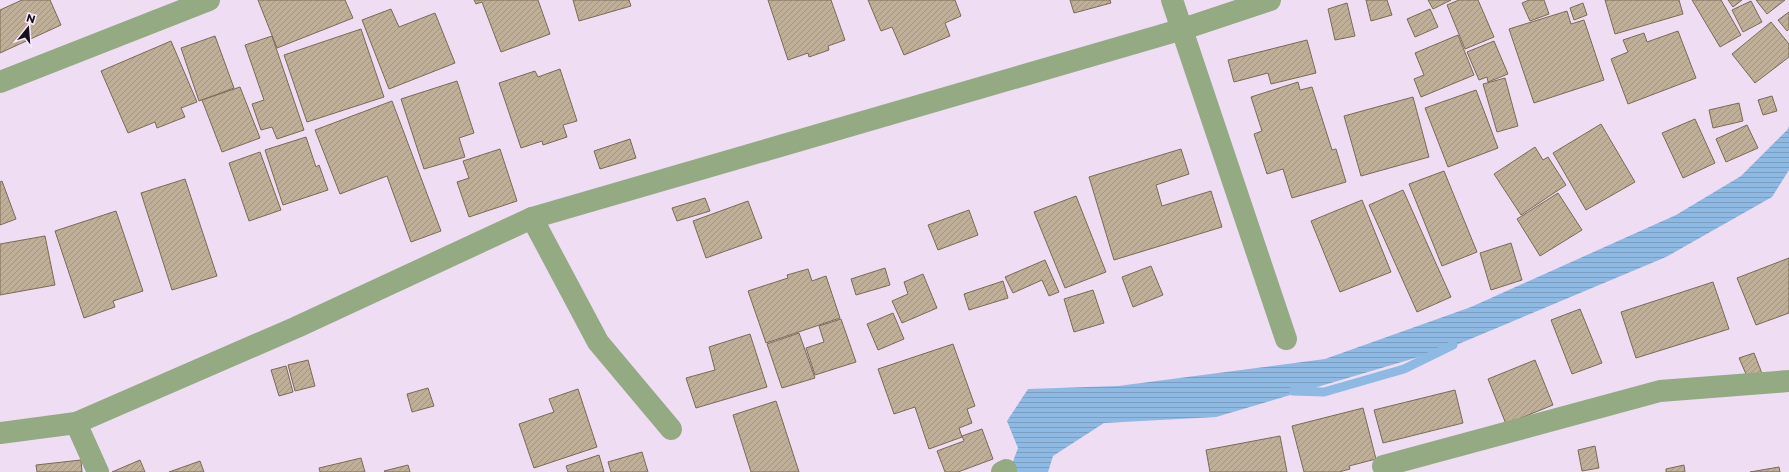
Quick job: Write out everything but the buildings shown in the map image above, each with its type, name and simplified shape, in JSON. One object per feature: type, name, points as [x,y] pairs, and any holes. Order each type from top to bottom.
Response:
[{"type":"street","points":[[0,82],[208,0]]},
{"type":"street","points":[[1172,0],[1286,339]]},
{"type":"street","points":[[0,433],[76,423],[297,327],[532,218],[1183,29],[1270,0]]},
{"type":"street","points":[[532,218],[598,342],[671,429]]},
{"type":"street","points":[[1383,466],[1660,391],[1789,381]]},
{"type":"street","points":[[76,423],[98,472]]},
{"type":"water","points":[[1789,126],[1789,170],[1772,197],[1666,257],[1449,348],[1216,417],[1104,423],[1053,456],[1048,472],[1009,472],[1018,448],[1007,421],[1028,389],[1118,386],[1325,359],[1471,307],[1676,215],[1741,176],[1788,129]]},
{"type":"waterway","points":[[1293,391],[1324,392],[1404,369],[1453,345]]}]
